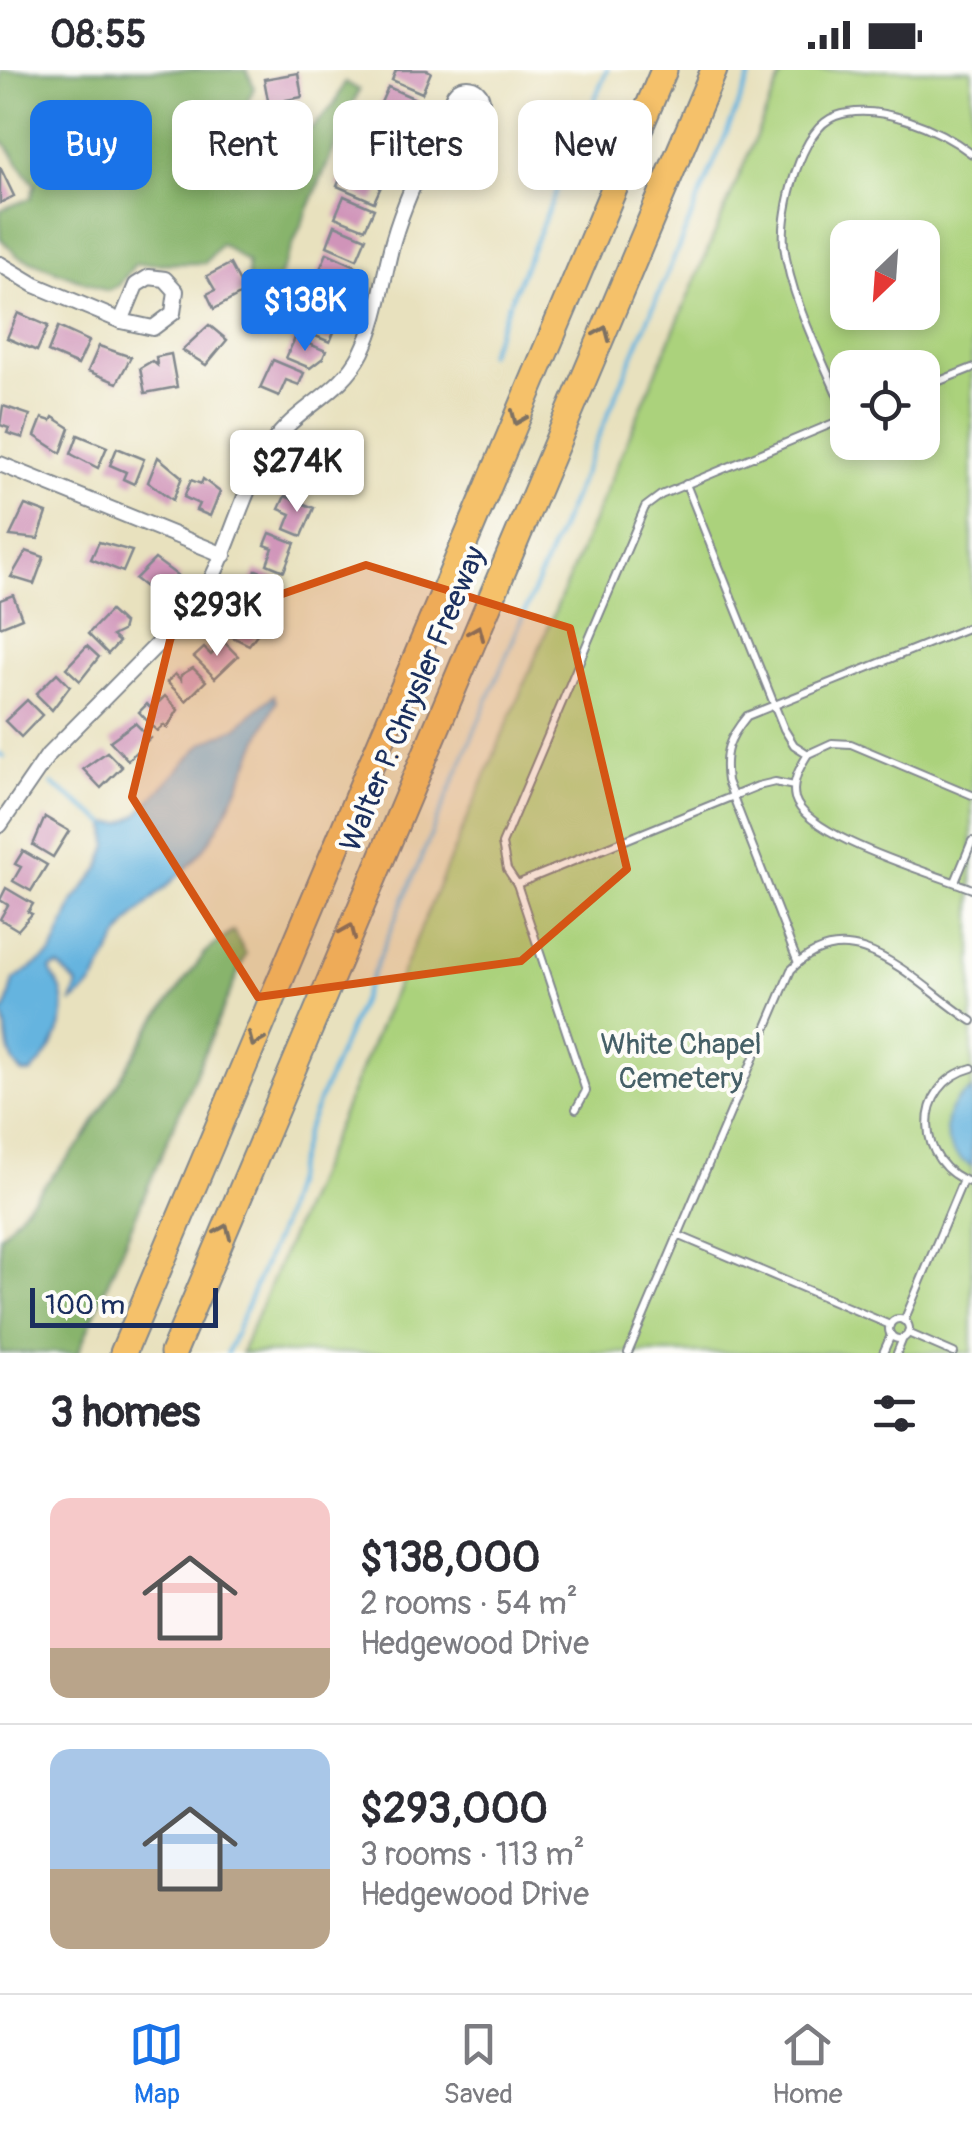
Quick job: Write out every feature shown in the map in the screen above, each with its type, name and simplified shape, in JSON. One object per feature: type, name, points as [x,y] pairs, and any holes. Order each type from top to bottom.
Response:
[{"type":"highway","name":"Walter P. Chrysler Freeway","points":[[123,1353],[664,70]]},
{"type":"highway","name":"Walter P. Chrysler Freeway","points":[[172,1353],[714,70]]},
{"type":"street","points":[[0,824],[48,755],[197,604],[224,555],[268,450],[289,422],[337,388],[362,350],[412,190]]},
{"type":"street","points":[[0,264],[34,285],[120,321]]},
{"type":"street","points":[[0,464],[224,555]]},
{"type":"lane","points":[[830,374],[791,277],[784,244],[784,209],[805,150],[818,128],[835,116],[859,113],[923,127],[972,154]]},
{"type":"lane","points":[[940,381],[972,368]]},
{"type":"lane","points":[[576,1110],[586,1091],[517,884],[506,868],[502,844],[645,507],[686,484],[830,424]]},
{"type":"lane","points":[[686,484],[774,705],[794,745],[808,754]]},
{"type":"lane","points":[[798,963],[734,797],[724,756],[732,733],[747,716],[972,626]]},
{"type":"lane","points":[[972,794],[851,744],[832,743],[808,754],[794,786],[796,801],[824,830],[972,889]]},
{"type":"lane","points":[[517,884],[775,782],[794,786]]},
{"type":"lane","points":[[954,882],[972,841]]},
{"type":"lane","points":[[628,1353],[798,963],[825,948],[851,944],[878,951],[972,1021]]},
{"type":"lane","points":[[972,1068],[940,1089],[928,1112],[927,1130],[935,1156],[972,1183]]},
{"type":"lane","points":[[896,1353],[905,1336],[904,1322],[963,1180]]},
{"type":"lane","points":[[680,1236],[890,1330],[954,1353]]},
{"type":"lane","points":[[883,1353],[890,1330],[904,1322]]},
{"type":"highlighted area","points":[[366,565],[570,628],[627,869],[521,961],[258,997],[132,797],[172,632]]},
{"type":"green space","points":[[0,70],[247,70],[254,88],[248,100],[172,100],[172,190],[313,190],[313,127],[333,106],[333,151],[264,312],[250,306],[247,262],[221,244],[205,263],[135,264],[119,285],[107,291],[18,256],[0,238],[0,210],[31,198],[33,190],[152,190],[152,100],[30,100],[30,178],[0,139]]},
{"type":"green space","name":"White Chapel Cemetery","points":[[784,70],[972,70],[972,1353],[241,1353]]},
{"type":"green space","points":[[345,82],[359,90],[355,100],[336,100]]},
{"type":"green space","points":[[233,931],[246,954],[78,1353],[0,1353],[0,1236],[82,1142],[151,1027],[206,952]]},
{"type":"water","points":[[274,695],[276,702],[237,789],[200,853],[125,928],[82,996],[72,1002],[78,985],[59,966],[50,969],[63,1001],[61,1024],[46,1056],[31,1073],[23,1073],[9,1050],[0,1011],[6,1010],[14,980],[52,954],[74,901],[100,868],[108,845],[107,824],[123,823],[137,815],[202,744],[237,727]]},
{"type":"water","points":[[972,1090],[972,1166],[952,1150],[946,1128],[953,1106]]},
{"type":"building","points":[[396,70],[431,72],[422,93],[392,80]]},
{"type":"building","points":[[298,73],[302,97],[268,100],[264,79]]},
{"type":"building","points":[[388,87],[418,100],[382,100]]},
{"type":"building","points":[[0,167],[14,196],[0,203]]},
{"type":"building","points":[[346,190],[379,190],[374,202]]},
{"type":"building","points":[[344,196],[374,209],[365,229],[335,217]]},
{"type":"building","points":[[335,225],[366,238],[357,259],[327,246]]},
{"type":"building","points":[[327,253],[358,267],[349,287],[318,274]]},
{"type":"building","points":[[230,264],[245,292],[214,309],[207,294],[215,290],[207,276]]},
{"type":"building","points":[[311,279],[351,296],[346,307],[329,300],[325,310],[302,300]]},
{"type":"building","points":[[309,310],[338,322],[330,342],[301,330]]},
{"type":"building","points":[[18,313],[48,326],[37,351],[7,338]]},
{"type":"building","points":[[209,325],[227,340],[206,365],[182,350]]},
{"type":"building","points":[[58,327],[89,341],[78,365],[48,352]]},
{"type":"building","points":[[295,338],[326,351],[323,358],[310,368],[286,358]]},
{"type":"building","points":[[99,346],[131,357],[117,383],[88,371]]},
{"type":"building","points":[[171,354],[177,387],[145,393],[140,368],[152,361],[157,365],[156,357]]},
{"type":"building","points":[[273,360],[304,373],[299,385],[286,380],[279,396],[260,388]]},
{"type":"building","points":[[3,406],[30,415],[23,438],[7,433],[9,428],[0,425]]},
{"type":"building","points":[[53,417],[70,428],[61,453],[35,436],[42,418],[51,421]]},
{"type":"building","points":[[78,435],[107,447],[98,468],[71,454]]},
{"type":"building","points":[[117,448],[144,459],[134,484],[123,479],[126,472],[110,465]]},
{"type":"building","points":[[158,457],[182,477],[173,500],[148,482]]},
{"type":"building","points":[[203,479],[220,492],[210,516],[196,510],[199,504],[184,497],[191,480],[201,484]]},
{"type":"building","points":[[285,496],[314,508],[302,536],[285,529],[291,514],[279,509]]},
{"type":"building","points":[[25,505],[47,513],[38,539],[10,536]]},
{"type":"building","points":[[270,533],[295,543],[284,571],[267,564],[273,548],[265,545]]},
{"type":"building","points":[[99,542],[132,551],[123,572],[91,559]]},
{"type":"building","points":[[26,551],[44,557],[34,584],[11,577]]},
{"type":"building","points":[[155,559],[181,578],[158,597],[135,579]]},
{"type":"building","points":[[256,570],[276,578],[265,605],[245,597]]},
{"type":"building","points":[[13,595],[22,618],[0,627],[0,600]]},
{"type":"building","points":[[245,607],[266,622],[249,645],[222,632]]},
{"type":"building","points":[[110,611],[124,624],[122,631],[112,636],[119,642],[108,654],[88,634]]},
{"type":"building","points":[[224,642],[238,656],[215,678],[194,657],[204,648],[211,655]]},
{"type":"building","points":[[87,646],[99,657],[80,681],[66,668]]},
{"type":"building","points":[[193,668],[206,681],[186,701],[167,682],[175,674],[181,680],[181,675]]},
{"type":"building","points":[[57,673],[70,686],[52,710],[36,694]]},
{"type":"building","points":[[165,696],[178,710],[167,728],[164,725],[157,731],[139,712],[147,704],[152,709]]},
{"type":"building","points":[[27,700],[42,715],[21,737],[5,721]]},
{"type":"building","points":[[135,723],[150,738],[128,760],[110,741]]},
{"type":"building","points":[[107,752],[122,767],[101,788],[83,769]]},
{"type":"building","points":[[45,817],[69,831],[53,857],[33,845]]},
{"type":"building","points":[[23,851],[47,865],[31,891],[13,881],[21,867],[15,864]]},
{"type":"building","points":[[6,888],[33,904],[28,912],[32,914],[18,930],[0,919],[8,905],[0,900]]},
{"type":"waterway","points":[[488,354],[607,70]]},
{"type":"waterway","points":[[227,1353],[281,1224],[305,1134],[753,70]]},
{"type":"waterway","points":[[0,754],[4,757]]},
{"type":"waterway","points":[[52,784],[107,824]]}]
